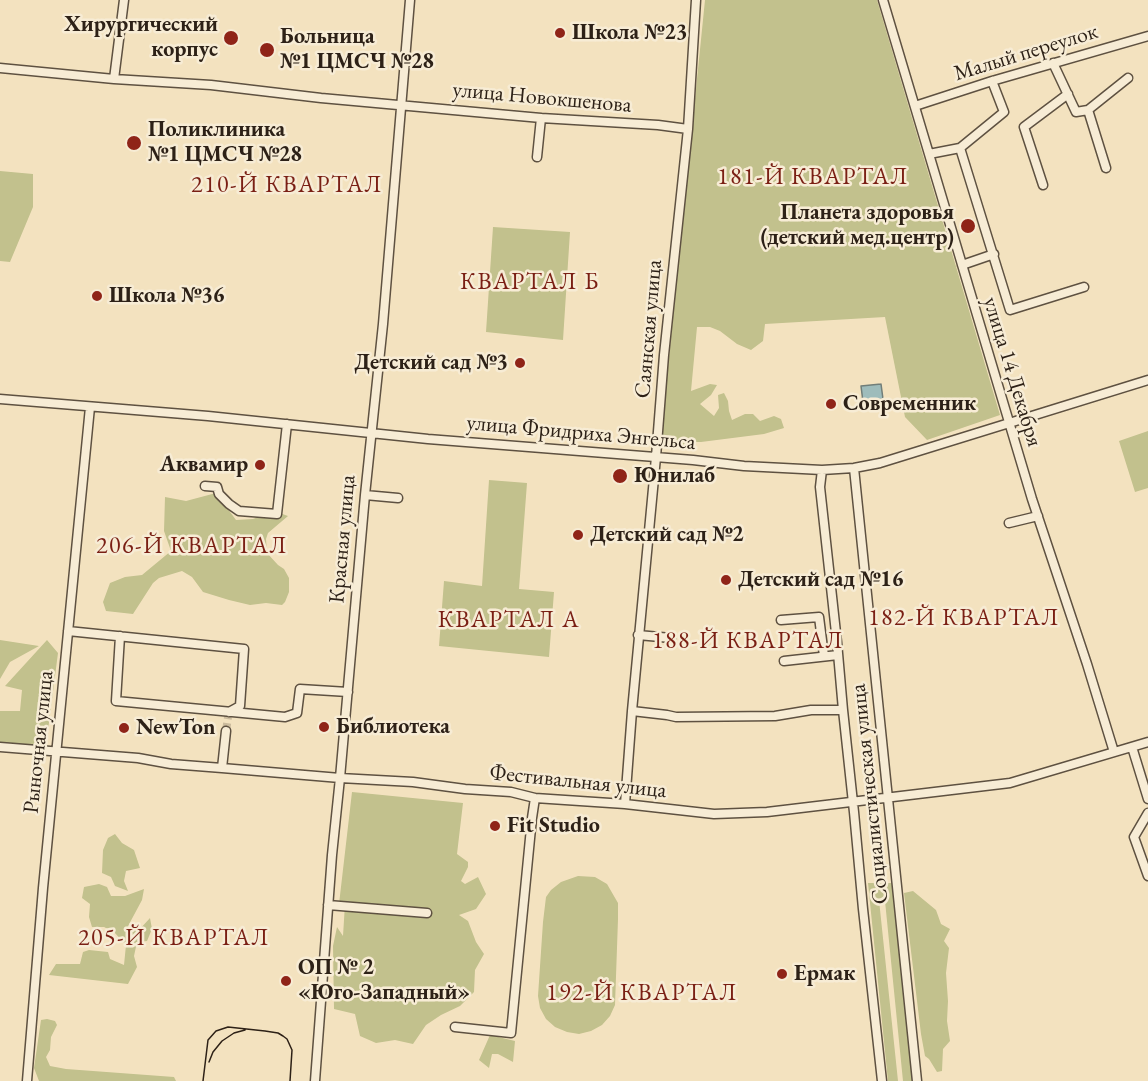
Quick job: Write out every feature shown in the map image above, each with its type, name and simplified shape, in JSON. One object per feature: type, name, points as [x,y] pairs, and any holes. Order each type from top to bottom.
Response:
[{"type":"street","points":[[114,79],[124,0]]},
{"type":"street","name":"Красная улица","points":[[315,1081],[328,905],[410,0]]},
{"type":"street","name":"Саянская улица","points":[[625,804],[664,355],[688,129],[696,0]]},
{"type":"street","name":"улица 14 Декабря","points":[[883,0],[1038,516],[1114,752]]},
{"type":"street","name":"Малый переулок","points":[[915,106],[1148,36]]},
{"type":"street","points":[[1053,63],[1076,111],[1088,110],[1128,78]]},
{"type":"street","name":"улица Новокшенова","points":[[0,68],[114,79],[211,85],[321,98],[542,118],[688,129]]},
{"type":"street","points":[[930,154],[960,148],[1004,112],[992,81]]},
{"type":"street","points":[[1043,185],[1024,127],[1068,94]]},
{"type":"street","points":[[1088,110],[1106,168]]},
{"type":"street","points":[[537,157],[542,118]]},
{"type":"street","points":[[960,148],[1010,310],[1084,287]]},
{"type":"street","points":[[962,265],[994,255]]},
{"type":"street","name":"улица Фридриха Энгельса","points":[[0,399],[208,416],[372,434],[744,466],[822,470],[854,468],[880,463],[1148,380]]},
{"type":"street","name":"Рыночная улица","points":[[27,1081],[43,888],[90,407]]},
{"type":"street","points":[[205,486],[217,487],[219,494],[239,511],[277,514],[287,424]]},
{"type":"street","name":"Социалистическая улица","points":[[854,468],[917,1081]]},
{"type":"street","name":"Социалистическая улица","points":[[822,470],[820,487],[882,1081]]},
{"type":"street","points":[[365,495],[398,498]]},
{"type":"street","points":[[1009,523],[1038,516]]},
{"type":"street","points":[[781,620],[819,617],[824,656]]},
{"type":"street","points":[[68,631],[243,649],[240,706],[228,715]]},
{"type":"street","points":[[638,635],[671,638]]},
{"type":"street","points":[[120,636],[116,701],[228,715],[285,717],[297,713],[300,689],[348,692]]},
{"type":"street","points":[[784,661],[838,655]]},
{"type":"street","points":[[632,711],[676,717],[775,716],[811,710],[843,710]]},
{"type":"street","points":[[222,768],[226,731]]},
{"type":"street","name":"Фестивальная улица","points":[[0,747],[138,758],[171,764],[413,782],[511,792],[535,798],[625,804],[714,814],[767,812],[1010,783],[1148,742]]},
{"type":"street","points":[[1132,747],[1148,799]]},
{"type":"street","points":[[455,1027],[511,1033],[535,798]]},
{"type":"street","points":[[1148,813],[1134,837],[1148,876]]},
{"type":"street","points":[[328,905],[427,913]]},
{"type":"shaded area","points":[[705,0],[877,0],[1000,415],[927,440],[905,417],[885,317],[765,324],[763,341],[751,350],[737,344],[720,331],[710,327],[697,327],[691,391],[710,384],[717,385],[711,395],[700,404],[714,416],[719,408],[718,395],[724,393],[732,420],[745,414],[753,414],[760,421],[774,416],[781,419],[784,428],[764,434],[686,442],[686,445],[660,445]]},
{"type":"shaded area","points":[[0,171],[33,174],[33,207],[10,262],[0,261]]},
{"type":"shaded area","points":[[493,227],[570,232],[563,340],[486,332]]},
{"type":"shaded area","points":[[1148,431],[1148,488],[1135,492],[1119,441]]},
{"type":"shaded area","points":[[489,480],[527,483],[519,589],[554,592],[549,657],[439,646],[444,581],[482,586]]},
{"type":"shaded area","points":[[216,493],[236,520],[253,519],[274,511],[288,516],[268,533],[266,539],[267,553],[284,569],[289,578],[289,592],[285,602],[282,605],[266,603],[250,605],[229,600],[203,592],[192,577],[182,571],[159,578],[153,583],[133,614],[106,611],[103,602],[110,583],[125,577],[142,575],[171,551],[164,531],[165,497],[186,501]]},
{"type":"shaded area","points":[[0,640],[39,646],[10,662],[0,679]]},
{"type":"shaded area","points":[[47,640],[58,653],[47,738],[34,747],[0,745],[0,711],[20,711],[22,690],[5,686]]},
{"type":"shaded area","points":[[352,792],[463,803],[457,854],[468,862],[468,867],[461,881],[465,884],[478,877],[486,894],[476,909],[459,915],[468,921],[476,942],[484,954],[475,970],[474,992],[460,1006],[426,1025],[413,1044],[395,1040],[376,1043],[360,1036],[355,1014],[334,1009],[333,946],[337,927],[343,936],[345,904],[339,904]]},
{"type":"shaded area","points":[[115,834],[122,843],[134,850],[140,868],[126,871],[124,881],[128,891],[115,886],[111,877],[102,873],[103,850],[108,838]]},
{"type":"shaded area","points":[[578,876],[595,877],[607,884],[618,903],[615,1005],[610,1016],[602,1025],[579,1034],[555,1027],[546,1019],[540,1008],[538,996],[546,897],[561,882]]},
{"type":"shaded area","points":[[868,883],[893,883],[915,1081],[903,1081],[885,901],[879,900],[898,1081],[888,1081]]},
{"type":"shaded area","points":[[99,884],[107,887],[111,896],[125,896],[144,889],[142,900],[127,928],[139,930],[150,918],[152,929],[147,941],[137,942],[134,956],[137,967],[128,984],[49,975],[56,964],[80,964],[83,952],[89,950],[108,952],[110,959],[124,965],[126,945],[114,932],[104,927],[92,927],[89,917],[90,904],[82,898],[84,887]]},
{"type":"shaded area","points":[[913,891],[936,910],[941,924],[950,929],[944,941],[949,948],[946,973],[947,1021],[950,1041],[943,1049],[942,1071],[937,1072],[925,1056],[921,1034],[904,893]]},
{"type":"shaded area","points":[[41,1020],[55,1021],[57,1025],[46,1057],[50,1066],[174,1077],[176,1081],[39,1081],[34,1068]]},
{"type":"shaded area","points":[[490,1035],[515,1041],[513,1062],[498,1054],[492,1054],[489,1068],[479,1060]]},
{"type":"water","points":[[881,384],[883,399],[863,402],[861,386]]},
{"type":"tunnel","points":[[226,731],[228,717]]},
{"type":"tram line","points":[[203,1081],[208,1040],[216,1031],[228,1027],[278,1033],[287,1039],[292,1050],[290,1081]]},
{"type":"tram line","points":[[209,1062],[213,1052],[222,1041],[234,1033],[245,1030]]},
{"type":"place","name":"Школа №23","points":[[560,33]]},
{"type":"place","name":"Хирургический корпус","points":[[231,38]]},
{"type":"place","name":"Больница №1 ЦМСЧ №28","points":[[267,50]]},
{"type":"place","name":"Поликлиника №1 ЦМСЧ №28","points":[[134,143]]},
{"type":"place","name":"Планета здоровья (детский мед.центр)","points":[[968,226]]},
{"type":"place","name":"Школа №36","points":[[97,296]]},
{"type":"place","name":"Детский сад №3","points":[[520,363]]},
{"type":"place","name":"Современник","points":[[831,404]]},
{"type":"place","name":"Аквамир","points":[[260,465]]},
{"type":"place","name":"Юнилаб","points":[[620,476]]},
{"type":"place","name":"Детский сад №2","points":[[578,535]]},
{"type":"place","name":"Детский сад №16","points":[[726,580]]},
{"type":"place","name":"Библиотека","points":[[324,727]]},
{"type":"place","name":"NewTon","points":[[124,728]]},
{"type":"place","name":"Fit Studio","points":[[495,826]]},
{"type":"place","name":"Ермак","points":[[782,974]]},
{"type":"place","name":"ОП № 2 «Юго-Западный»","points":[[286,981]]},
{"type":"district","name":"181-Й КВАРТАЛ","points":[[813,177]]},
{"type":"district","name":"210-Й КВАРТАЛ","points":[[287,185]]},
{"type":"district","name":"КВАРТАЛ Б","points":[[530,282]]},
{"type":"district","name":"206-Й КВАРТАЛ","points":[[192,546]]},
{"type":"district","name":"182-Й КВАРТАЛ","points":[[964,618]]},
{"type":"district","name":"КВАРТАЛ А","points":[[509,620]]},
{"type":"district","name":"188-Й КВАРТАЛ","points":[[748,641]]},
{"type":"district","name":"205-Й КВАРТАЛ","points":[[174,938]]},
{"type":"district","name":"192-Й КВАРТАЛ","points":[[642,993]]}]
